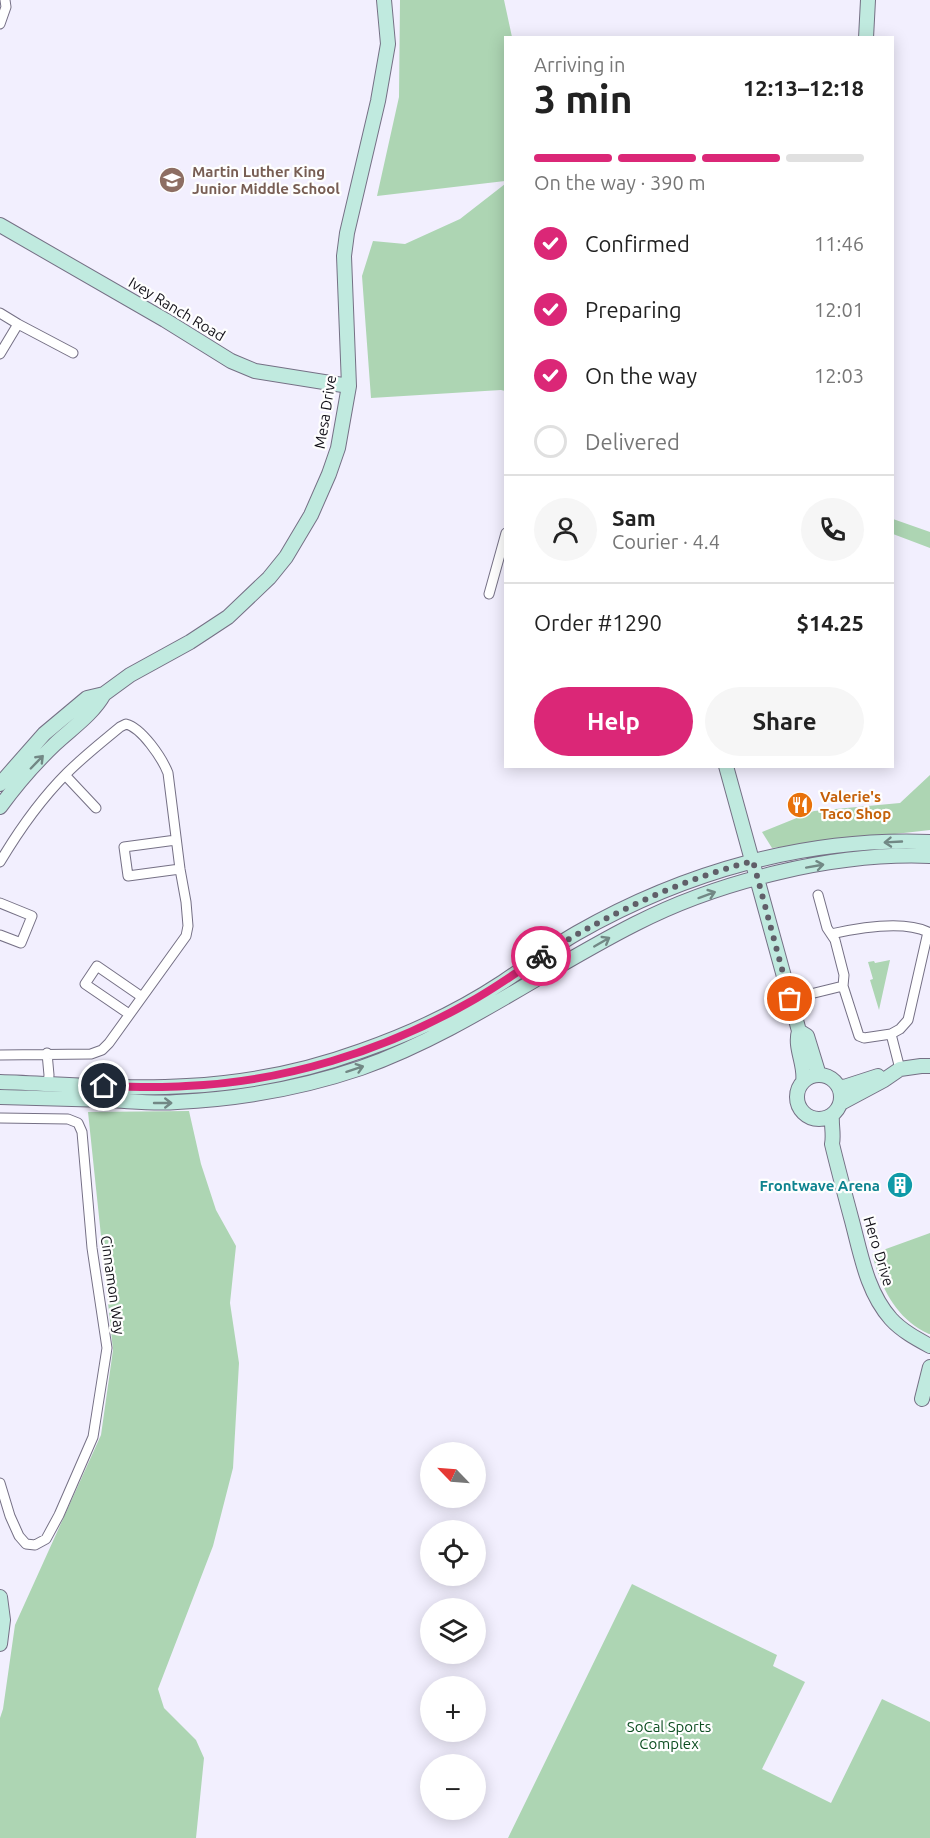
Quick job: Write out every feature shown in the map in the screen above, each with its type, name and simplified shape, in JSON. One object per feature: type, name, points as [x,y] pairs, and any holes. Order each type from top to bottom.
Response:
[{"type":"main road","name":"Mesa Drive","points":[[0,784],[44,734],[70,711],[87,699],[104,694],[130,675],[190,642],[228,617],[269,578],[286,557],[311,515],[330,474],[342,430],[350,386],[344,256],[388,44],[384,0]]},
{"type":"main road","points":[[866,36],[868,0]]},
{"type":"main road","name":"Ivey Ranch Road","points":[[0,225],[231,361],[255,371],[350,386]]},
{"type":"main road","name":"Mesa Drive","points":[[0,807],[54,745],[95,708],[104,694]]},
{"type":"main road","points":[[727,768],[790,999],[800,1031],[807,1036],[819,1075]]},
{"type":"main road","points":[[0,1082],[187,1086],[217,1084],[287,1072],[330,1061],[399,1037],[468,1003],[574,935],[612,914],[700,876],[799,851],[834,846],[930,842]]},
{"type":"main road","points":[[7,1097],[176,1102],[227,1099],[295,1086],[403,1052],[437,1036],[647,918],[712,892],[800,869],[866,858],[930,856]]},
{"type":"main road","points":[[800,1031],[797,1039],[804,1076],[797,1094],[799,1106],[805,1114],[816,1119],[832,1115],[841,1103],[896,1072]]},
{"type":"main road","points":[[839,1086],[844,1087],[882,1075],[930,1066]]},
{"type":"main road","points":[[803,1082],[819,1075],[831,1078],[839,1086],[841,1103]]},
{"type":"main road","points":[[7,1097],[39,1091],[48,1084]]},
{"type":"main road","points":[[50,1098],[51,1094],[59,1090],[104,1086]]},
{"type":"main road","name":"Hero Drive","points":[[832,1115],[832,1144],[861,1257],[873,1292],[892,1321],[930,1346]]},
{"type":"main road","name":"Hero Drive","points":[[816,1119],[826,1139],[832,1144]]},
{"type":"main road","points":[[922,1398],[930,1367]]},
{"type":"main road","points":[[0,1597],[3,1620],[0,1644]]},
{"type":"street","points":[[0,24],[6,7],[4,0]]},
{"type":"street","points":[[0,313],[73,353]]},
{"type":"street","points":[[0,354],[18,324]]},
{"type":"street","points":[[489,594],[504,539]]},
{"type":"street","points":[[0,862],[23,826],[65,775],[120,727],[126,724],[134,726],[164,763],[168,773],[186,902],[188,926],[186,936],[102,1050],[91,1054],[0,1055]]},
{"type":"street","points":[[65,775],[96,808]]},
{"type":"street","points":[[176,840],[124,847],[128,876],[180,869]]},
{"type":"street","points":[[818,895],[827,928],[835,940],[844,975],[843,986],[858,1036],[864,1038],[891,1034],[900,1029],[908,1020],[930,921]]},
{"type":"street","points":[[0,903],[32,916],[21,943],[0,934]]},
{"type":"street","points":[[831,934],[854,928],[910,926],[928,932]]},
{"type":"street","points":[[129,1014],[86,984],[97,966],[142,997]]},
{"type":"street","points":[[790,999],[843,986]]},
{"type":"street","points":[[891,1034],[896,1072]]},
{"type":"street","points":[[46,1053],[48,1084]]},
{"type":"street","name":"Cinnamon Way","points":[[0,1118],[68,1119],[78,1123],[82,1131],[92,1248],[107,1348],[93,1437],[46,1539],[35,1545],[26,1544],[19,1536],[0,1483]]},
{"type":"green space","points":[[400,0],[504,0],[512,36],[504,36],[504,181],[377,196],[399,97]]},
{"type":"green space","points":[[504,185],[504,391],[371,398],[362,276],[373,241],[405,244],[460,219]]},
{"type":"green space","points":[[894,519],[930,532],[930,548],[894,534]]},
{"type":"green space","points":[[930,775],[930,830],[772,848],[762,832],[814,811],[900,803]]},
{"type":"green space","points":[[890,960],[879,1010],[870,980],[873,979],[868,962]]},
{"type":"green space","points":[[189,1111],[201,1164],[216,1210],[236,1246],[230,1303],[239,1363],[233,1468],[213,1546],[158,1689],[164,1708],[196,1740],[204,1758],[196,1838],[0,1838],[0,1718],[15,1625],[101,1435],[113,1350],[88,1112]]},
{"type":"green space","points":[[930,1233],[929,1334],[917,1328],[899,1311],[885,1290],[872,1254]]},
{"type":"green space","name":"SoCal Sports Complex","points":[[632,1584],[777,1655],[773,1666],[805,1682],[762,1769],[831,1803],[882,1699],[930,1722],[930,1838],[508,1838]]},
{"type":"way so far","points":[[541,956],[574,935],[638,902],[700,876],[753,861],[790,999]]},
{"type":"place","name":"Martin Luther King Junior Middle School","points":[[172,180]]},
{"type":"place","name":"Valerie's Taco Shop","points":[[800,805]]},
{"type":"place","name":"Frontwave Arena","points":[[900,1185]]},
{"type":"route","points":[[104,1086],[217,1084],[287,1072],[330,1061],[399,1037],[431,1022],[468,1003],[541,956]]}]
